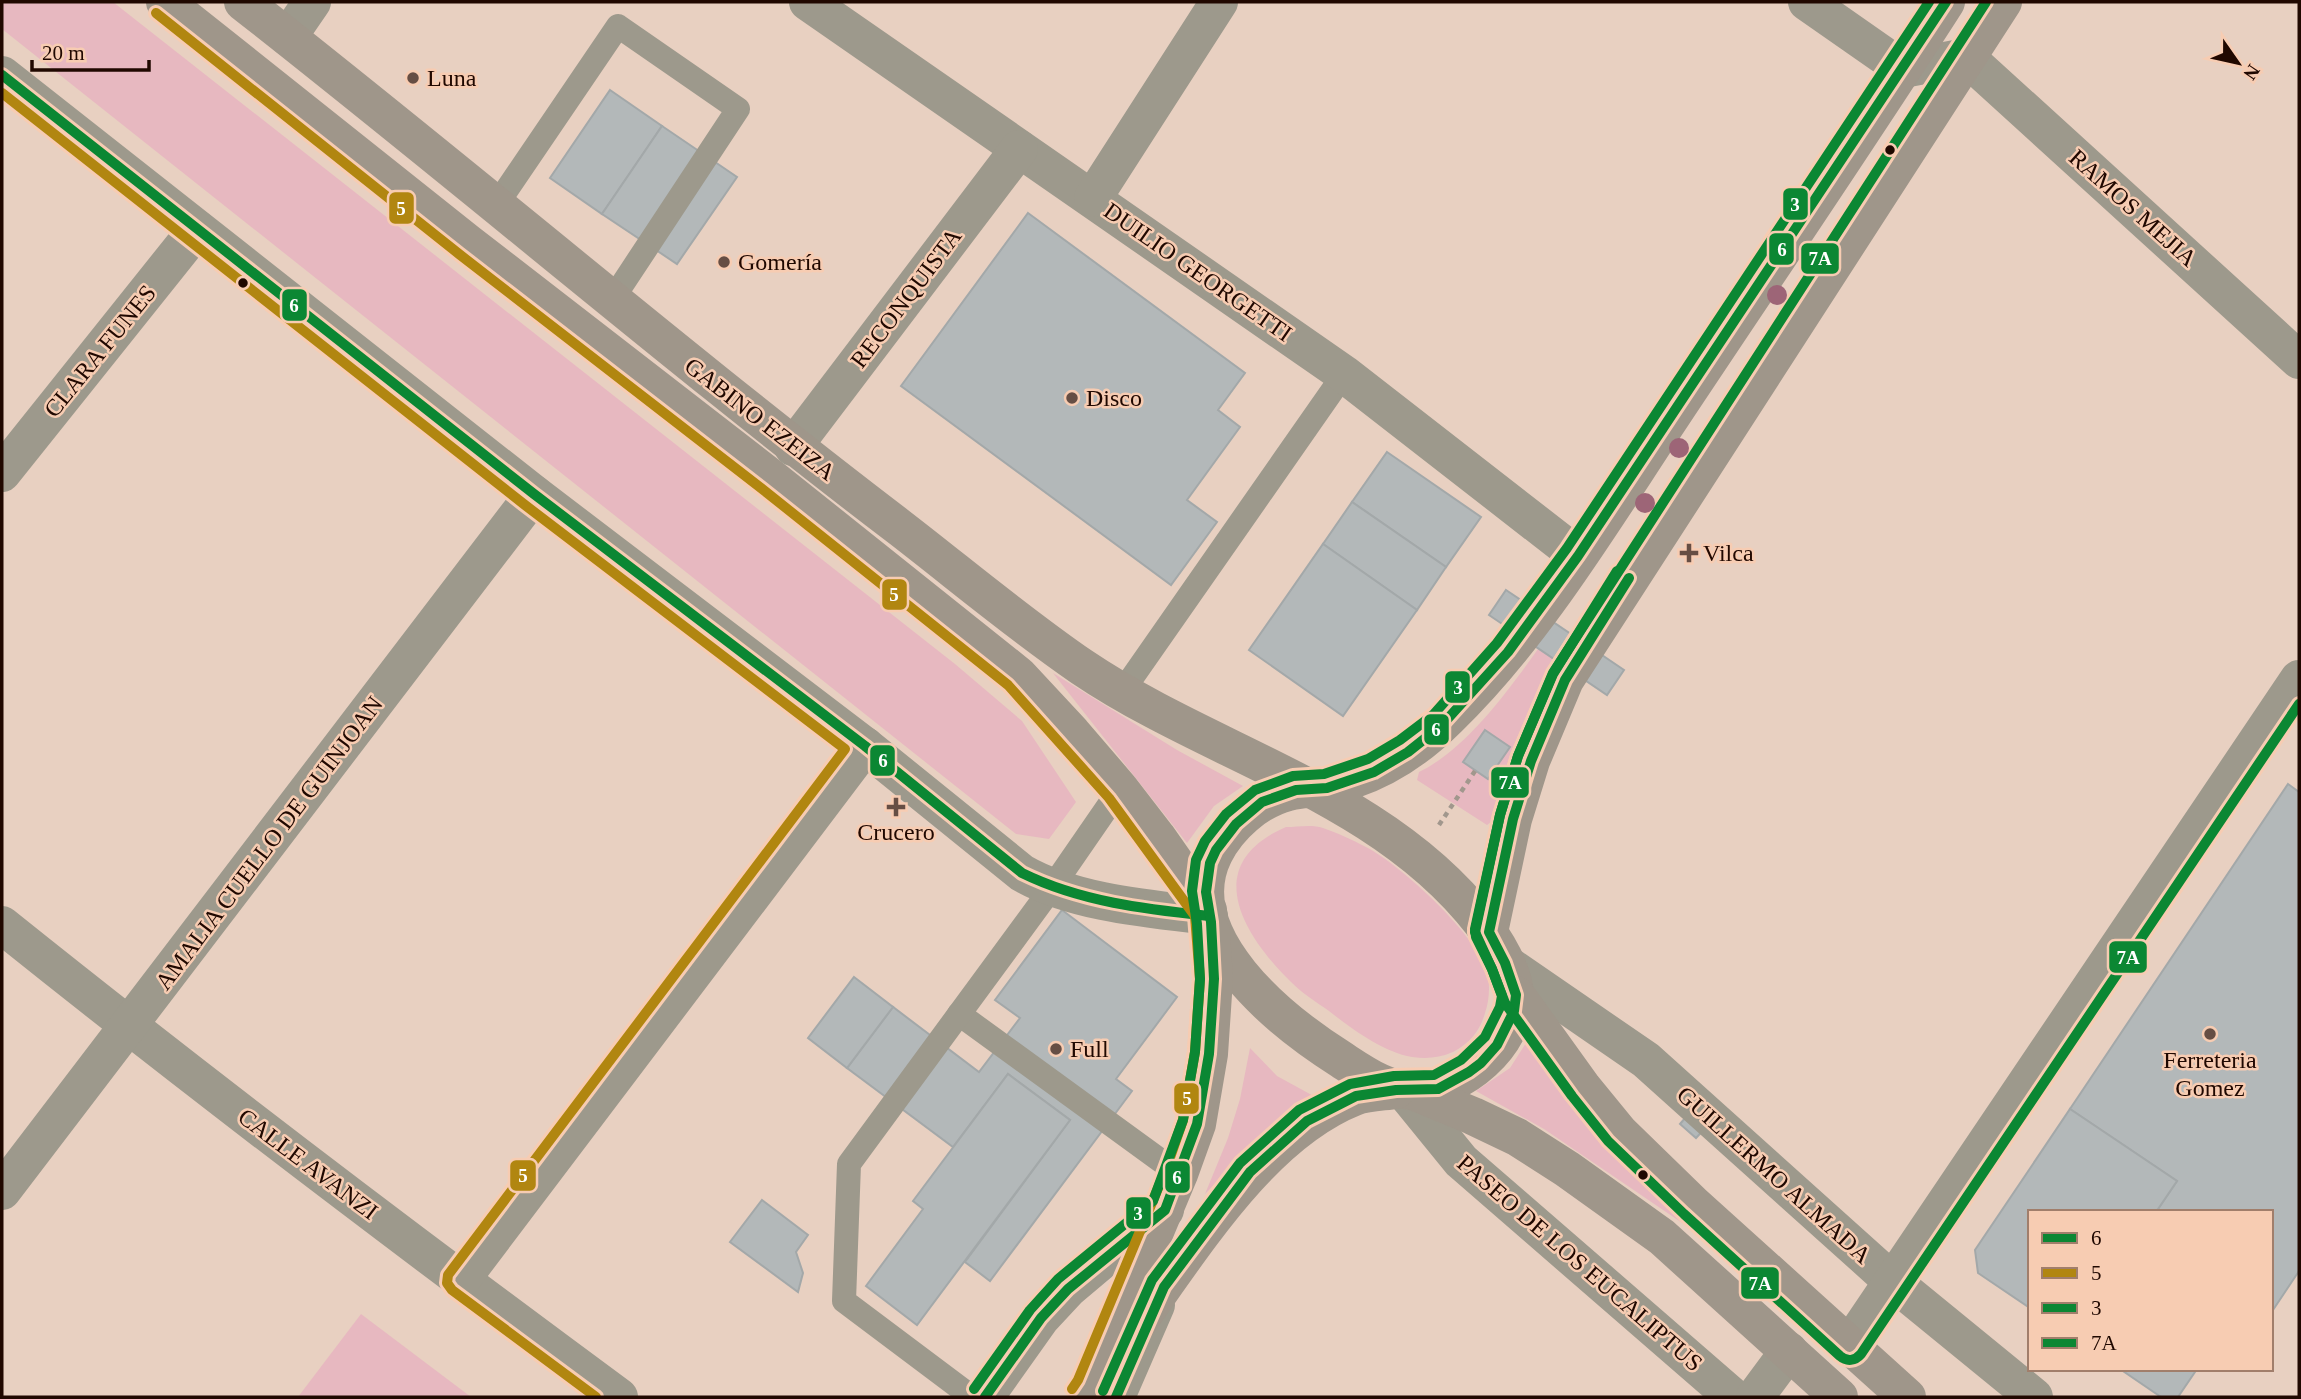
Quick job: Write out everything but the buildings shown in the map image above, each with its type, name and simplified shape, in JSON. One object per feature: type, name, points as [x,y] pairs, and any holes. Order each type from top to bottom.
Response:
[{"type":"main road","name":"GABINO EZEIZA","points":[[165,2],[1018,675],[1120,789],[1157,837],[1209,916]]},
{"type":"main road","name":"GABINO EZEIZA","points":[[243,2],[793,447],[1072,660],[1122,692],[1365,821],[1443,879],[1503,963],[1583,1088],[1619,1132],[1693,1203],[1907,1397]]},
{"type":"main road","points":[[1097,1394],[1197,1124],[1209,1054],[1214,979],[1206,892],[1210,863],[1216,850],[1248,813],[1262,802],[1282,793],[1336,786],[1374,772],[1408,751],[1442,725],[1508,652],[1578,556],[1946,2]]},
{"type":"main road","points":[[1097,1394],[1164,1287],[1250,1172],[1307,1121],[1356,1096],[1446,1086],[1481,1063],[1506,1030],[1514,1011],[1503,963],[1513,819],[1535,751],[1565,680],[2003,2]]},
{"type":"main road","points":[[1209,916],[1222,949],[1250,987],[1320,1046],[1370,1077],[1474,1116],[1567,1169],[1662,1237],[1839,1397]]},
{"type":"street","points":[[288,37],[312,2]]},
{"type":"street","name":"DUILIO GEORGETTI","points":[[808,2],[1344,374],[1578,556]]},
{"type":"street","points":[[1093,198],[1219,2]]},
{"type":"street","points":[[1807,2],[1903,69],[1966,57]]},
{"type":"street","name":"RAMOS MEJIA","points":[[1966,57],[2299,360]]},
{"type":"street","points":[[2,75],[534,494],[865,746],[1022,873],[1051,888],[1150,909],[1209,916]]},
{"type":"street","name":"RECONQUISTA","points":[[793,447],[1019,149]]},
{"type":"street","name":"CLARA FUNES","points":[[2,473],[197,229]]},
{"type":"street","name":"AMALIA CUELLO DE GUINJOAN","points":[[2,1191],[534,494]]},
{"type":"street","points":[[1849,1346],[2299,680]]},
{"type":"street","points":[[461,1280],[865,746]]},
{"type":"street","name":"CALLE AVANZI","points":[[2,925],[129,1027],[619,1397]]},
{"type":"street","name":"GUILLERMO ALMADA","points":[[1503,963],[1646,1060],[1892,1281],[2034,1397]]},
{"type":"street","name":"PASEO DE LOS EUCALIPTUS","points":[[1405,1091],[1461,1161],[1733,1397]]},
{"type":"street","points":[[985,1397],[1041,1318],[1059,1299],[1165,1210]]},
{"type":"street","points":[[1755,1397],[1790,1351]]},
{"type":"lane","points":[[495,207],[618,26],[738,109],[612,300]]},
{"type":"lane","points":[[1122,692],[1344,374]]},
{"type":"lane","points":[[972,1397],[844,1301],[849,1164],[1120,789]]},
{"type":"lane","points":[[958,1014],[1180,1174]]},
{"type":"path","points":[[1417,858],[1475,771]]},
{"type":"shaded area","points":[[2,2],[113,2],[955,664],[1022,721],[1076,802],[1049,839],[1016,834],[2,29]]},
{"type":"shaded area","points":[[1556,624],[1577,638],[1496,818],[1487,825],[1417,780],[1419,772],[1458,745],[1477,726],[1512,685]]},
{"type":"shaded area","points":[[1053,673],[1177,750],[1243,786],[1214,806],[1187,843]]},
{"type":"shaded area","points":[[1286,827],[1319,827],[1366,847],[1399,869],[1456,923],[1482,960],[1489,981],[1483,1019],[1474,1036],[1464,1045],[1448,1054],[1428,1058],[1412,1057],[1390,1050],[1358,1032],[1309,997],[1273,963],[1245,922],[1238,900],[1237,880],[1244,860],[1260,842]]},
{"type":"shaded area","points":[[1526,1043],[1561,1093],[1691,1229],[1544,1129],[1476,1091],[1510,1068]]},
{"type":"shaded area","points":[[1250,1048],[1277,1076],[1319,1099],[1241,1158],[1205,1194],[1228,1138],[1240,1099]]},
{"type":"shaded area","points":[[361,1314],[471,1397],[298,1397]]},
{"type":"transit line","name":"3","points":[[974,1389],[1030,1310],[1058,1279],[1153,1201],[1183,1120],[1195,1052],[1200,979],[1192,891],[1196,860],[1205,841],[1226,814],[1255,790],[1293,776],[1324,774],[1368,759],[1400,740],[1433,715],[1497,643],[1567,548],[1929,2]]},
{"type":"transit line","name":"6","points":[[985,1397],[1041,1318],[1068,1289],[1165,1210],[1197,1124],[1209,1054],[1214,979],[1211,922],[1206,892],[1210,863],[1216,850],[1236,824],[1262,802],[1296,790],[1327,788],[1374,772],[1408,752],[1442,725],[1508,652],[1578,556],[1946,2]]},
{"type":"transit line","name":"7A","points":[[1986,2],[1553,673],[1518,756],[1500,815],[1475,929],[1505,1003],[1608,1141],[1840,1356],[1848,1360],[1854,1359],[1861,1354],[2299,704]]},
{"type":"transit line","name":"5","points":[[156,13],[1008,685],[1109,798],[1195,916],[1200,979],[1195,1052],[1183,1120],[1166,1169],[1072,1389]]},
{"type":"transit line","name":"6","points":[[2,75],[534,494],[865,746],[1022,873],[1090,898],[1209,916]]},
{"type":"transit line","name":"5","points":[[2,93],[525,505],[845,749],[448,1275],[447,1283],[452,1290],[596,1397]]},
{"type":"transit line","name":"3","points":[[1103,1391],[1152,1280],[1240,1163],[1299,1110],[1350,1084],[1394,1076],[1434,1075],[1461,1060],[1485,1037],[1500,1007],[1502,996],[1475,932],[1500,815],[1518,756],[1553,674],[1617,571]]},
{"type":"transit line","name":"6","points":[[1116,1397],[1164,1287],[1250,1172],[1307,1121],[1356,1096],[1396,1090],[1438,1089],[1469,1072],[1497,1045],[1514,1011],[1516,995],[1505,963],[1489,932],[1513,819],[1531,761],[1565,680],[1629,578]]},
{"type":"place","name":"Luna","points":[[413,78]]},
{"type":"place","name":"Gomería","points":[[724,262]]},
{"type":"place","name":"Disco","points":[[1072,398]]},
{"type":"place","name":"Vilca","points":[[1689,553]]},
{"type":"place","name":"Crucero","points":[[896,807]]},
{"type":"place","name":"Ferreteria Gomez","points":[[2210,1034]]},
{"type":"place","name":"Full","points":[[1056,1049]]}]
